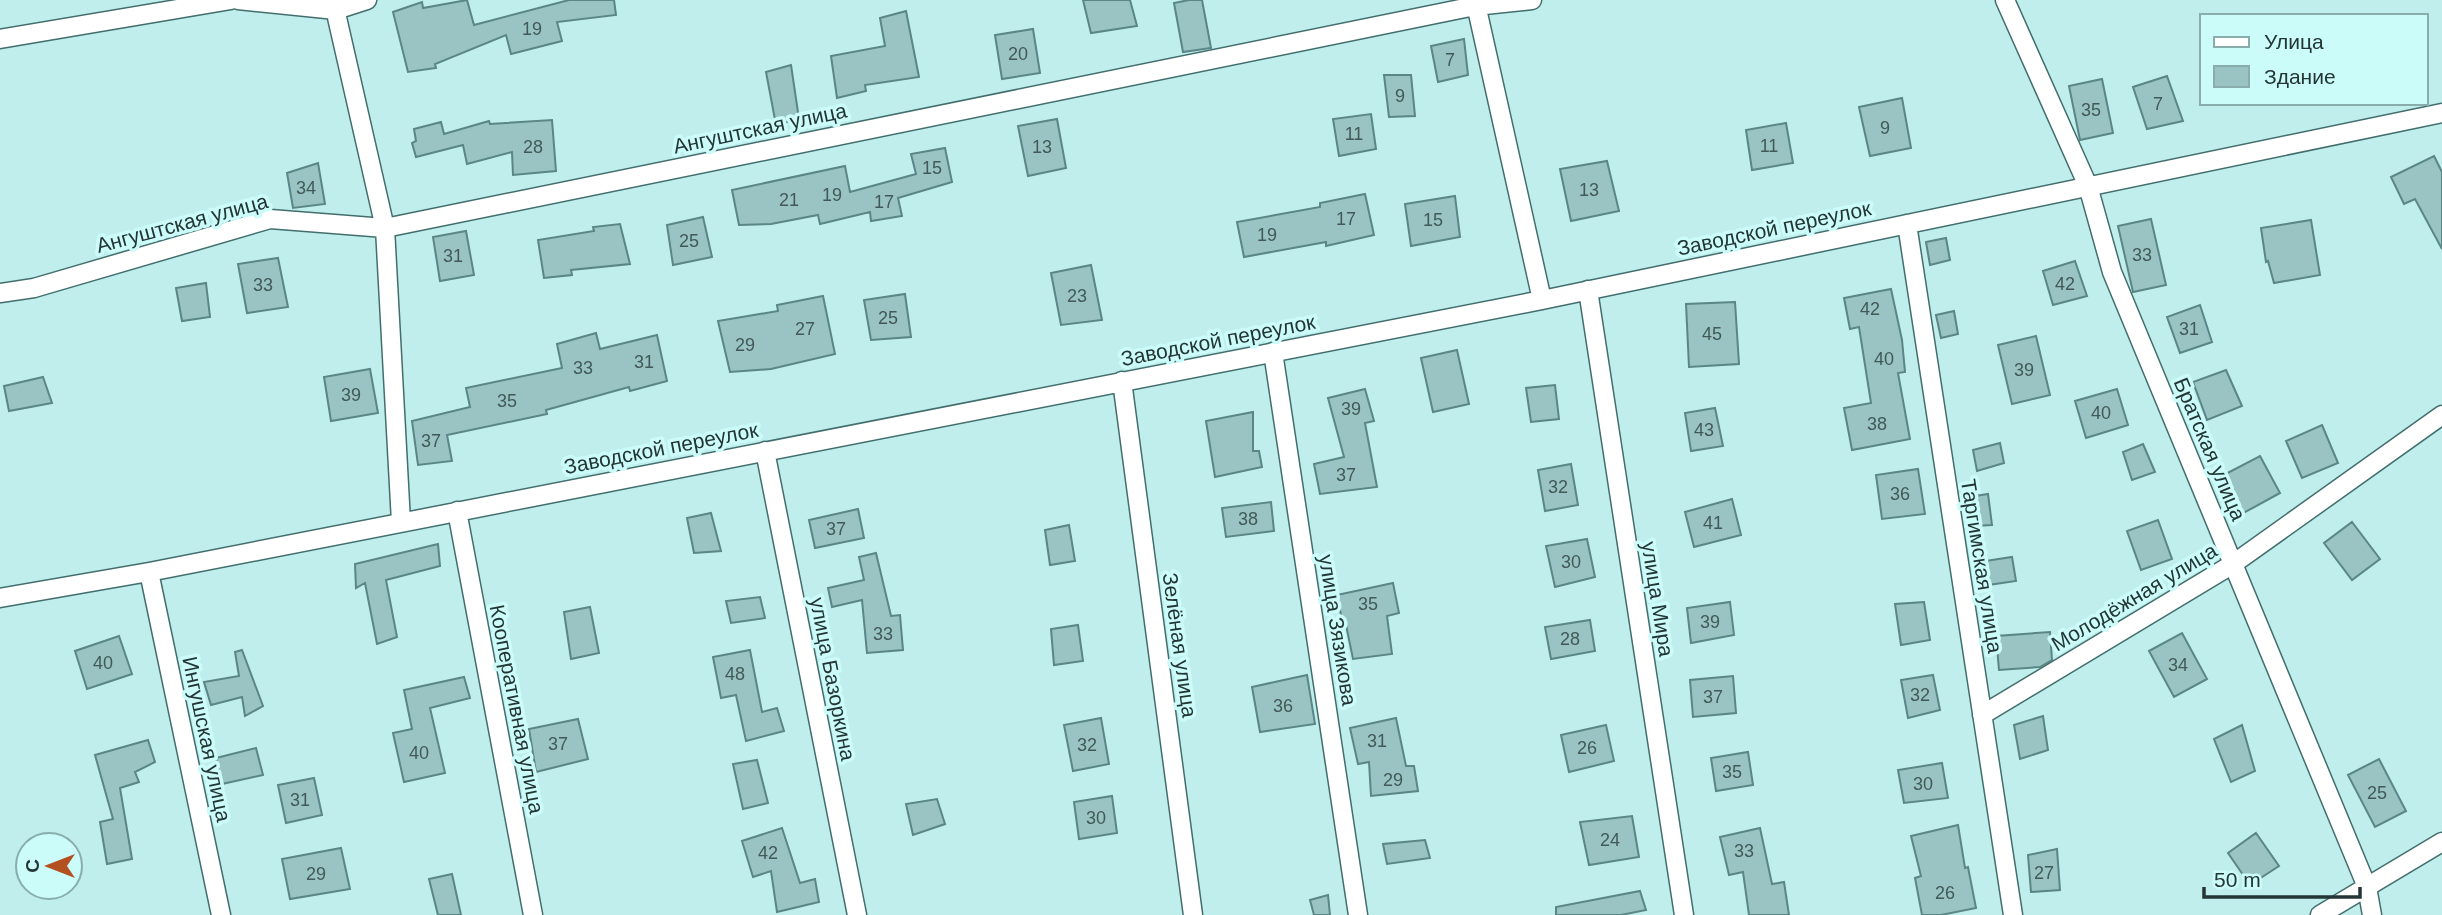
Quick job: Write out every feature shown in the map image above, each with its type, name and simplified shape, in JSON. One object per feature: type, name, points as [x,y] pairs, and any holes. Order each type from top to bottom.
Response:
[{"type":"street","points":[[0,39],[231,0]]},
{"type":"street","points":[[238,0],[335,5],[367,0]]},
{"type":"street","name":"Ангуштская улица","points":[[0,293],[34,288],[270,219],[385,228],[1475,3],[1532,0]]},
{"type":"street","name":"Братская улица","points":[[2005,0],[2088,186],[2112,272],[2367,887],[2372,915]]},
{"type":"street","points":[[1475,3],[1542,300]]},
{"type":"street","points":[[335,5],[385,228],[401,522]]},
{"type":"street","name":"Заводской переулок","points":[[0,598],[149,572],[1542,300],[2442,113]]},
{"type":"street","name":"Таргимская улица","points":[[1907,224],[2013,915]]},
{"type":"street","name":"улица Мира","points":[[1588,290],[1684,915]]},
{"type":"street","name":"улица Зязикова","points":[[1273,352],[1358,915]]},
{"type":"street","name":"Зелёная улица","points":[[1122,382],[1193,915]]},
{"type":"street","name":"Молодёжная улица","points":[[1982,715],[2233,564],[2442,415]]},
{"type":"street","name":"улица Базоркина","points":[[765,451],[858,915]]},
{"type":"street","name":"Кооперативная улица","points":[[457,511],[533,915]]},
{"type":"street","name":"Ингушская улица","points":[[149,572],[221,915]]},
{"type":"street","points":[[2320,915],[2442,842]]},
{"type":"building","points":[[467,0],[474,25],[569,0],[614,0],[616,15],[557,22],[562,41],[511,54],[506,35],[435,64],[436,68],[408,72],[393,12],[422,2],[423,8]]},
{"type":"building","points":[[1083,0],[1130,0],[1137,26],[1091,33]]},
{"type":"building","points":[[1202,0],[1211,48],[1183,52],[1174,3]]},
{"type":"building","points":[[906,11],[919,77],[865,85],[866,91],[837,98],[831,56],[885,46],[880,18]]},
{"type":"building","points":[[1033,29],[1040,73],[1002,79],[995,35]]},
{"type":"building","points":[[1464,39],[1468,75],[1438,82],[1431,46]]},
{"type":"building","points":[[791,65],[799,119],[776,125],[766,72]]},
{"type":"building","points":[[1384,75],[1411,75],[1415,116],[1389,117]]},
{"type":"building","points":[[2167,76],[2183,121],[2147,129],[2133,87]]},
{"type":"building","points":[[2102,79],[2113,133],[2080,140],[2069,86]]},
{"type":"building","points":[[1902,98],[1911,148],[1870,156],[1859,107]]},
{"type":"building","points":[[1371,114],[1376,149],[1339,156],[1333,119]]},
{"type":"building","points":[[1057,119],[1066,168],[1028,176],[1018,126]]},
{"type":"building","points":[[552,120],[556,171],[513,175],[512,152],[467,164],[463,145],[416,157],[412,143],[416,141],[414,129],[441,122],[444,134],[489,121],[490,124]]},
{"type":"building","points":[[1786,123],[1793,163],[1752,170],[1746,130]]},
{"type":"building","points":[[945,148],[952,182],[898,198],[902,216],[871,221],[870,212],[820,224],[818,215],[771,224],[739,225],[732,190],[845,166],[850,192],[916,174],[911,154]]},
{"type":"building","points":[[2434,156],[2442,172],[2442,249],[2415,199],[2404,204],[2391,177]]},
{"type":"building","points":[[1607,161],[1619,211],[1571,221],[1560,169]]},
{"type":"building","points":[[318,163],[325,204],[293,208],[287,173]]},
{"type":"building","points":[[1365,194],[1374,235],[1326,246],[1326,242],[1244,257],[1237,222],[1320,207],[1320,203]]},
{"type":"building","points":[[1455,196],[1460,237],[1411,246],[1405,204]]},
{"type":"building","points":[[703,217],[712,257],[673,265],[667,225]]},
{"type":"building","points":[[2151,219],[2166,285],[2133,292],[2118,226]]},
{"type":"building","points":[[2311,220],[2320,275],[2274,283],[2268,261],[2266,262],[2261,228]]},
{"type":"building","points":[[620,224],[630,264],[571,270],[572,275],[544,278],[538,240],[594,231],[593,227]]},
{"type":"building","points":[[466,231],[474,275],[440,281],[433,237]]},
{"type":"building","points":[[1946,238],[1950,260],[1930,265],[1926,242]]},
{"type":"building","points":[[278,258],[288,307],[247,313],[238,264]]},
{"type":"building","points":[[2075,261],[2087,296],[2053,305],[2043,271]]},
{"type":"building","points":[[1091,265],[1102,320],[1061,325],[1051,273]]},
{"type":"building","points":[[206,283],[210,317],[182,321],[176,288]]},
{"type":"building","points":[[1891,289],[1902,340],[1905,372],[1898,373],[1910,439],[1852,450],[1844,408],[1871,403],[1859,327],[1850,329],[1844,298]]},
{"type":"building","points":[[905,294],[911,337],[871,340],[864,300]]},
{"type":"building","points":[[823,296],[835,354],[771,369],[730,372],[718,321],[778,311],[777,305]]},
{"type":"building","points":[[1735,302],[1739,364],[1689,367],[1686,304]]},
{"type":"building","points":[[2200,305],[2212,342],[2180,353],[2167,317]]},
{"type":"building","points":[[1954,311],[1958,334],[1941,338],[1936,315]]},
{"type":"building","points":[[596,333],[600,349],[657,335],[667,381],[630,391],[629,387],[546,410],[547,414],[447,435],[452,461],[418,465],[412,421],[470,407],[466,388],[562,368],[557,344]]},
{"type":"building","points":[[2036,336],[2050,395],[2012,404],[1998,345]]},
{"type":"building","points":[[1457,350],[1469,404],[1433,412],[1421,358]]},
{"type":"building","points":[[370,369],[378,413],[331,421],[324,377]]},
{"type":"building","points":[[2226,370],[2242,406],[2207,420],[2193,382]]},
{"type":"building","points":[[43,377],[52,403],[9,411],[4,386]]},
{"type":"building","points":[[1555,385],[1559,419],[1531,422],[1526,388]]},
{"type":"building","points":[[1365,389],[1374,421],[1365,423],[1377,487],[1320,494],[1314,464],[1344,457],[1328,398]]},
{"type":"building","points":[[2117,389],[2128,425],[2086,438],[2075,401]]},
{"type":"building","points":[[1715,408],[1723,446],[1691,451],[1685,413]]},
{"type":"building","points":[[1253,412],[1253,451],[1259,451],[1262,467],[1215,477],[1206,421]]},
{"type":"building","points":[[2322,425],[2338,463],[2302,478],[2286,441]]},
{"type":"building","points":[[2000,443],[2004,463],[1977,471],[1973,450]]},
{"type":"building","points":[[2143,444],[2155,472],[2132,480],[2123,452]]},
{"type":"building","points":[[2260,456],[2280,493],[2238,516],[2218,478]]},
{"type":"building","points":[[1571,464],[1578,505],[1545,511],[1538,470]]},
{"type":"building","points":[[1918,469],[1925,514],[1882,519],[1876,475]]},
{"type":"building","points":[[1988,494],[1992,525],[1973,526],[1969,497]]},
{"type":"building","points":[[1732,499],[1741,535],[1694,547],[1685,512]]},
{"type":"building","points":[[1271,502],[1274,531],[1226,537],[1222,508]]},
{"type":"building","points":[[858,509],[864,538],[815,548],[809,520]]},
{"type":"building","points":[[711,513],[721,551],[694,553],[687,518]]},
{"type":"building","points":[[2158,520],[2172,559],[2141,570],[2127,531]]},
{"type":"building","points":[[2352,522],[2380,559],[2352,580],[2324,543]]},
{"type":"building","points":[[1069,525],[1075,561],[1050,565],[1045,530]]},
{"type":"building","points":[[1587,539],[1595,577],[1555,587],[1546,546]]},
{"type":"building","points":[[438,544],[440,566],[386,580],[397,637],[377,644],[365,583],[356,588],[355,564]]},
{"type":"building","points":[[876,553],[891,616],[900,615],[903,650],[867,653],[862,600],[832,607],[828,588],[864,580],[859,557]]},
{"type":"building","points":[[2012,557],[2016,581],[1988,585],[1985,561]]},
{"type":"building","points":[[1393,583],[1399,613],[1387,616],[1392,654],[1353,659],[1337,595]]},
{"type":"building","points":[[760,597],[765,618],[731,623],[726,601]]},
{"type":"building","points":[[1730,602],[1734,635],[1691,643],[1687,608]]},
{"type":"building","points":[[1924,602],[1930,640],[1901,645],[1895,604]]},
{"type":"building","points":[[590,607],[599,653],[571,659],[564,612]]},
{"type":"building","points":[[1590,620],[1595,651],[1551,659],[1545,627]]},
{"type":"building","points":[[1078,625],[1083,661],[1054,665],[1051,629]]},
{"type":"building","points":[[2050,632],[2052,660],[2040,667],[1999,670],[1996,636]]},
{"type":"building","points":[[2182,633],[2207,679],[2174,697],[2149,651]]},
{"type":"building","points":[[119,636],[132,674],[87,689],[75,651]]},
{"type":"building","points":[[242,650],[263,706],[245,716],[242,697],[211,705],[204,682],[239,676],[235,652]]},
{"type":"building","points":[[750,650],[762,712],[777,708],[784,731],[746,741],[736,695],[721,698],[713,657]]},
{"type":"building","points":[[1307,675],[1315,724],[1260,732],[1252,687]]},
{"type":"building","points":[[1933,675],[1940,710],[1908,718],[1901,680]]},
{"type":"building","points":[[1733,676],[1736,713],[1693,717],[1690,680]]},
{"type":"building","points":[[464,677],[470,698],[430,708],[445,773],[404,782],[393,733],[412,729],[404,690]]},
{"type":"building","points":[[2043,716],[2048,750],[2020,759],[2014,725]]},
{"type":"building","points":[[1101,718],[1109,764],[1073,771],[1064,725]]},
{"type":"building","points":[[1396,718],[1406,766],[1414,766],[1418,791],[1371,796],[1369,762],[1358,764],[1350,728]]},
{"type":"building","points":[[578,719],[588,759],[536,772],[529,729]]},
{"type":"building","points":[[1606,725],[1614,761],[1569,772],[1561,735]]},
{"type":"building","points":[[2242,725],[2255,771],[2231,782],[2214,739]]},
{"type":"building","points":[[148,740],[155,762],[135,772],[139,782],[120,788],[132,859],[107,864],[100,822],[113,819],[95,755]]},
{"type":"building","points":[[256,748],[263,775],[222,784],[216,758]]},
{"type":"building","points":[[1748,752],[1753,785],[1716,791],[1711,758]]},
{"type":"building","points":[[2379,759],[2406,811],[2375,827],[2348,775]]},
{"type":"building","points":[[757,760],[768,803],[743,809],[733,764]]},
{"type":"building","points":[[1942,763],[1948,798],[1904,803],[1898,770]]},
{"type":"building","points":[[314,778],[322,815],[286,823],[278,785]]},
{"type":"building","points":[[1112,796],[1117,833],[1079,839],[1074,802]]},
{"type":"building","points":[[937,799],[945,824],[913,835],[906,804]]},
{"type":"building","points":[[1632,816],[1639,857],[1589,865],[1580,822]]},
{"type":"building","points":[[1958,825],[1965,868],[1968,867],[1976,908],[1941,915],[1922,915],[1915,878],[1921,876],[1911,836]]},
{"type":"building","points":[[782,828],[800,883],[815,879],[819,902],[777,912],[771,871],[753,877],[742,841]]},
{"type":"building","points":[[1760,828],[1772,884],[1784,882],[1789,915],[1749,915],[1743,872],[1729,875],[1720,837]]},
{"type":"building","points":[[2256,833],[2279,866],[2250,885],[2228,853]]},
{"type":"building","points":[[1425,840],[1430,858],[1387,864],[1383,844]]},
{"type":"building","points":[[341,848],[350,889],[290,899],[282,859]]},
{"type":"building","points":[[2057,849],[2060,890],[2031,892],[2028,855]]},
{"type":"building","points":[[452,874],[461,915],[438,915],[429,879]]},
{"type":"building","points":[[1640,891],[1646,910],[1621,915],[1556,915],[1556,907]]},
{"type":"building","points":[[1328,895],[1330,915],[1314,915],[1310,900]]}]
